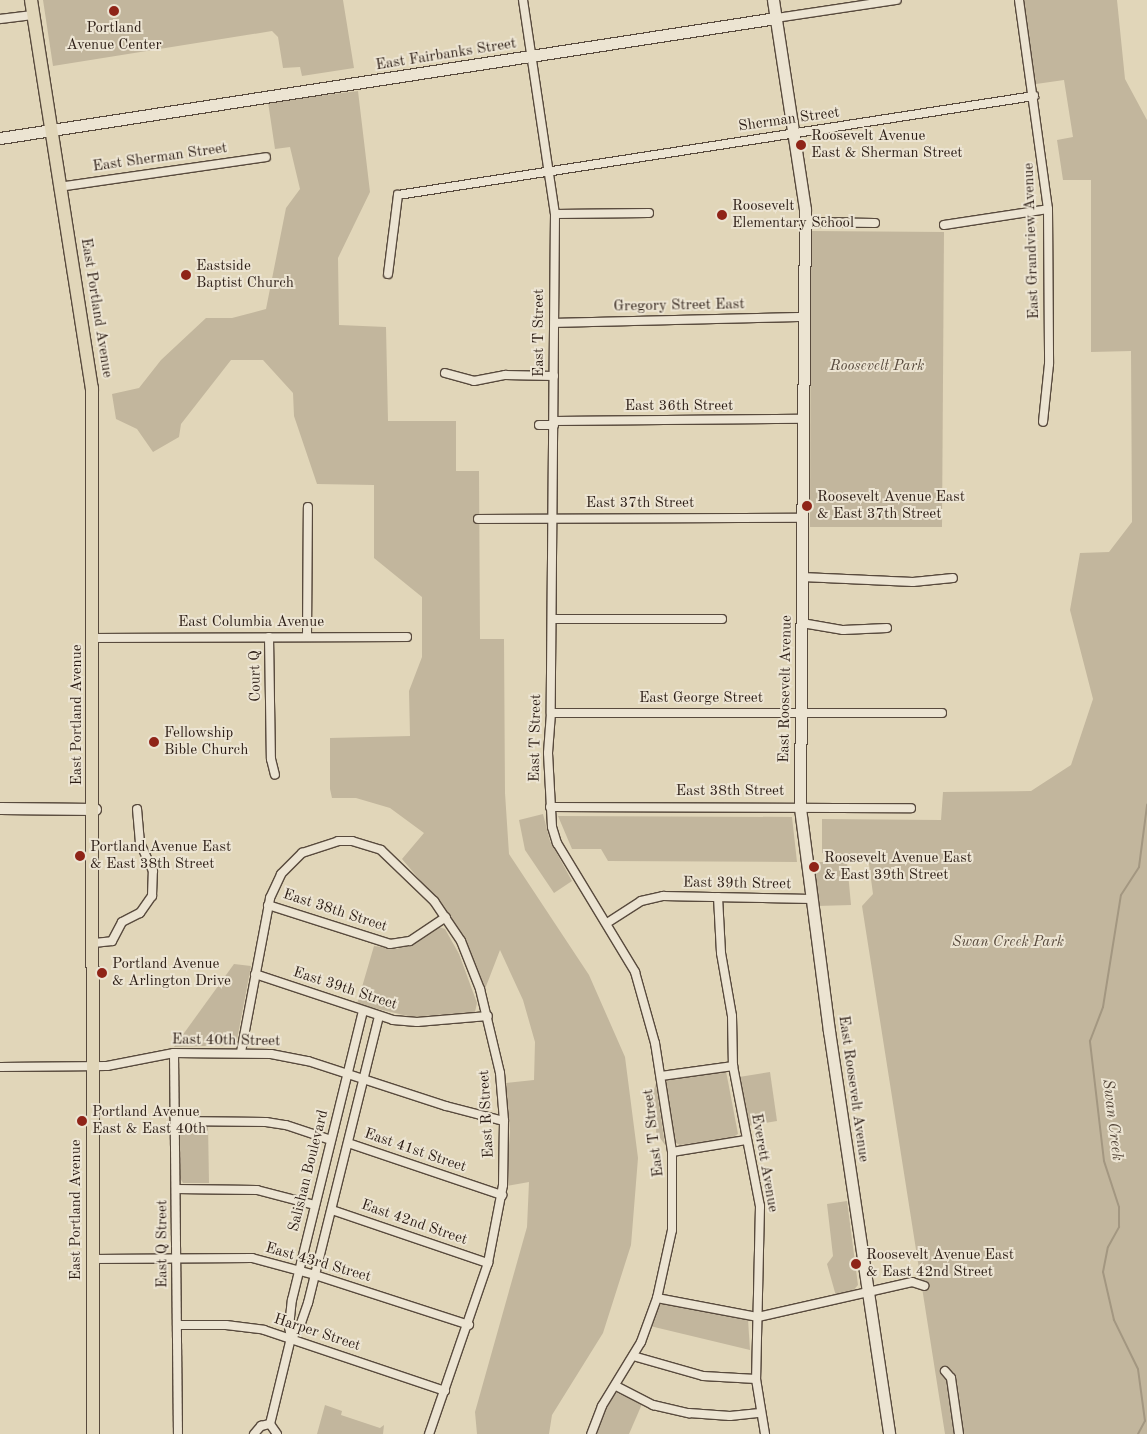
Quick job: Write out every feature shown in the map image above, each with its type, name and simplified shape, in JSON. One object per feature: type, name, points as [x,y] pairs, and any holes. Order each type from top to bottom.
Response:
[{"type":"main road","name":"East Portland Avenue","points":[[31,0],[92,388],[95,809],[93,1434]]},
{"type":"street","name":"East T Street","points":[[523,0],[555,214],[551,713],[548,753],[550,807],[557,843],[635,972],[661,1076],[672,1152],[672,1230],[657,1298],[633,1356],[602,1406],[591,1434]]},
{"type":"street","name":"East Roosevelt Avenue","points":[[773,0],[805,222],[800,808],[867,1294],[889,1434]]},
{"type":"street","name":"East Fairbanks Street","points":[[0,138],[897,0]]},
{"type":"street","name":"East Grandview Avenue","points":[[1019,0],[1034,96],[1048,209],[1049,364],[1043,422]]},
{"type":"street","points":[[0,19],[33,14]]},
{"type":"street","name":"Sherman Street","points":[[549,171],[1034,96]]},
{"type":"street","name":"East Sherman Street","points":[[59,187],[266,157]]},
{"type":"street","points":[[388,274],[398,195],[549,171]]},
{"type":"street","points":[[944,225],[1048,209]]},
{"type":"street","points":[[555,214],[649,213]]},
{"type":"street","points":[[805,222],[875,223]]},
{"type":"street","name":"Gregory Street East","points":[[555,323],[804,317]]},
{"type":"street","points":[[445,373],[474,381],[505,375],[554,376]]},
{"type":"street","name":"East 36th Street","points":[[538,425],[554,423],[804,419]]},
{"type":"street","points":[[307,637],[308,507]]},
{"type":"street","name":"East 37th Street","points":[[478,519],[553,517],[803,518]]},
{"type":"street","points":[[802,577],[914,582],[954,578]]},
{"type":"street","points":[[552,619],[722,619]]},
{"type":"street","points":[[802,623],[843,630],[887,628]]},
{"type":"street","name":"East Columbia Avenue","points":[[94,638],[407,636]]},
{"type":"street","name":"Court Q","points":[[269,637],[271,759],[275,775]]},
{"type":"street","name":"East George Street","points":[[551,713],[942,713]]},
{"type":"street","name":"East 38th Street","points":[[550,807],[911,808]]},
{"type":"street","points":[[0,808],[95,809]]},
{"type":"street","points":[[94,943],[112,941],[122,922],[140,913],[152,896],[153,871],[140,843],[137,809]]},
{"type":"street","name":"East R Street","points":[[268,905],[281,874],[302,853],[326,843],[352,841],[381,850],[397,862],[446,917],[469,958],[488,1016],[500,1072],[504,1121],[502,1195],[488,1263],[469,1325],[430,1434]]},
{"type":"street","name":"Everett Avenue","points":[[718,897],[721,953],[732,1016],[733,1066],[760,1206],[756,1379],[760,1413],[765,1434]]},
{"type":"street","name":"East 39th Street","points":[[607,923],[629,907],[652,898],[812,899]]},
{"type":"street","points":[[241,1052],[268,905]]},
{"type":"street","name":"East 38th Street","points":[[268,905],[390,944],[410,941],[446,917]]},
{"type":"street","name":"East 39th Street","points":[[255,974],[379,1017],[409,1022],[488,1016]]},
{"type":"street","name":"Salishan Boulevard","points":[[270,1424],[291,1338],[289,1319],[299,1270],[363,1012]]},
{"type":"street","name":"Salishan Boulevard","points":[[291,1338],[299,1329],[315,1275],[379,1017]]},
{"type":"street","name":"East 40th Street","points":[[0,1066],[123,1065],[174,1053],[241,1052],[289,1056],[347,1076],[504,1121]]},
{"type":"street","name":"East Q Street","points":[[174,1053],[178,1434]]},
{"type":"street","points":[[661,1076],[733,1066]]},
{"type":"street","points":[[175,1121],[280,1124],[331,1140]]},
{"type":"street","points":[[672,1152],[746,1140]]},
{"type":"street","name":"East 41st Street","points":[[348,1143],[502,1195]]},
{"type":"street","points":[[176,1189],[257,1190],[315,1205]]},
{"type":"street","name":"East 42nd Street","points":[[332,1210],[488,1263]]},
{"type":"street","name":"East 43rd Street","points":[[94,1259],[252,1258],[299,1270],[469,1325]]},
{"type":"street","points":[[657,1298],[758,1317],[867,1294],[912,1282],[924,1286]]},
{"type":"street","name":"Harper Street","points":[[177,1325],[243,1326],[291,1338],[445,1391]]},
{"type":"street","points":[[633,1356],[703,1376],[756,1379]]},
{"type":"street","points":[[945,1371],[951,1378],[960,1434]]},
{"type":"street","points":[[616,1386],[653,1405],[689,1413],[730,1416],[760,1413]]},
{"type":"street","points":[[254,1434],[261,1426],[270,1424],[277,1434]]},
{"type":"green space","points":[[43,0],[343,0],[354,68],[302,76],[300,67],[283,68],[278,37],[272,31],[53,66]]},
{"type":"green space","name":"Swan Creek Park","points":[[1023,0],[1117,0],[1125,79],[1147,120],[1147,1434],[945,1434],[862,906],[873,894],[868,857],[822,853],[822,819],[941,820],[943,792],[1031,791],[1071,765],[1093,699],[1070,610],[1080,553],[1109,552],[1132,522],[1131,351],[1091,352],[1091,180],[1063,180],[1057,140],[1073,137],[1064,80],[1036,84]]},
{"type":"green space","points":[[358,91],[370,192],[338,258],[339,325],[386,327],[388,421],[456,421],[456,471],[479,471],[480,639],[504,639],[505,793],[509,854],[589,975],[625,1057],[638,1158],[631,1245],[603,1333],[552,1415],[549,1434],[477,1434],[475,1412],[527,1227],[529,1182],[506,1186],[510,1132],[506,1083],[534,1080],[535,1042],[523,1000],[500,950],[485,989],[469,949],[447,912],[402,859],[424,833],[390,808],[356,798],[332,798],[330,789],[330,738],[410,736],[409,691],[422,657],[422,597],[374,558],[374,485],[317,484],[294,416],[293,393],[263,360],[231,360],[181,424],[179,437],[153,452],[137,429],[116,419],[112,394],[139,388],[161,360],[206,318],[232,318],[266,309],[286,208],[300,189],[290,147],[275,149],[268,102]]},
{"type":"green space","name":"Roosevelt Park","points":[[811,231],[944,232],[942,527],[810,527]]},
{"type":"green space","points":[[543,814],[550,841],[572,881],[554,893],[525,850],[519,820]]},
{"type":"green space","points":[[558,816],[792,817],[797,862],[608,861],[601,849],[572,849]]},
{"type":"green space","points":[[812,862],[847,862],[851,905],[817,906]]},
{"type":"green space","points":[[436,926],[445,929],[459,954],[477,1003],[475,1012],[412,1017],[357,1004],[374,946],[397,949],[411,944]]},
{"type":"green space","points":[[234,964],[251,966],[236,1045],[174,1047]]},
{"type":"green space","points":[[726,1071],[738,1134],[731,1138],[680,1145],[674,1142],[666,1079]]},
{"type":"green space","points":[[770,1072],[777,1121],[747,1126],[739,1077]]},
{"type":"green space","points":[[656,1083],[665,1145],[656,1132],[657,1119],[650,1104]]},
{"type":"green space","points":[[208,1124],[209,1183],[183,1183],[180,1178],[179,1129],[186,1125]]},
{"type":"green space","points":[[847,1201],[858,1285],[851,1293],[836,1296],[827,1264],[833,1256],[827,1204]]},
{"type":"green space","points":[[661,1302],[748,1319],[750,1350],[650,1326]]},
{"type":"green space","points":[[615,1392],[642,1404],[629,1434],[594,1434],[602,1412]]},
{"type":"green space","points":[[325,1405],[342,1411],[341,1415],[380,1428],[384,1425],[383,1434],[317,1434]]},
{"type":"waterway","name":"Swan Creek","points":[[1138,1434],[1145,1421],[1138,1369],[1114,1320],[1103,1272],[1108,1247],[1119,1227],[1119,1207],[1104,1161],[1090,1041],[1103,1007],[1121,895],[1139,867],[1147,805]]},
{"type":"place","name":"Portland Avenue Center","points":[[114,11]]},
{"type":"place","name":"Roosevelt Avenue East & Sherman Street","points":[[801,145]]},
{"type":"place","name":"Roosevelt Elementary School","points":[[722,215]]},
{"type":"place","name":"Eastside Baptist Church","points":[[186,275]]},
{"type":"place","name":"Roosevelt Avenue East & East 37th Street","points":[[807,506]]},
{"type":"place","name":"Fellowship Bible Church","points":[[154,742]]},
{"type":"place","name":"Portland Avenue East & East 38th Street","points":[[80,856]]},
{"type":"place","name":"Roosevelt Avenue East & East 39th Street","points":[[814,867]]},
{"type":"place","name":"Portland Avenue & Arlington Drive","points":[[102,973]]},
{"type":"place","name":"Portland Avenue East & East 40th","points":[[82,1121]]},
{"type":"place","name":"Roosevelt Avenue East & East 42nd Street","points":[[856,1264]]}]
